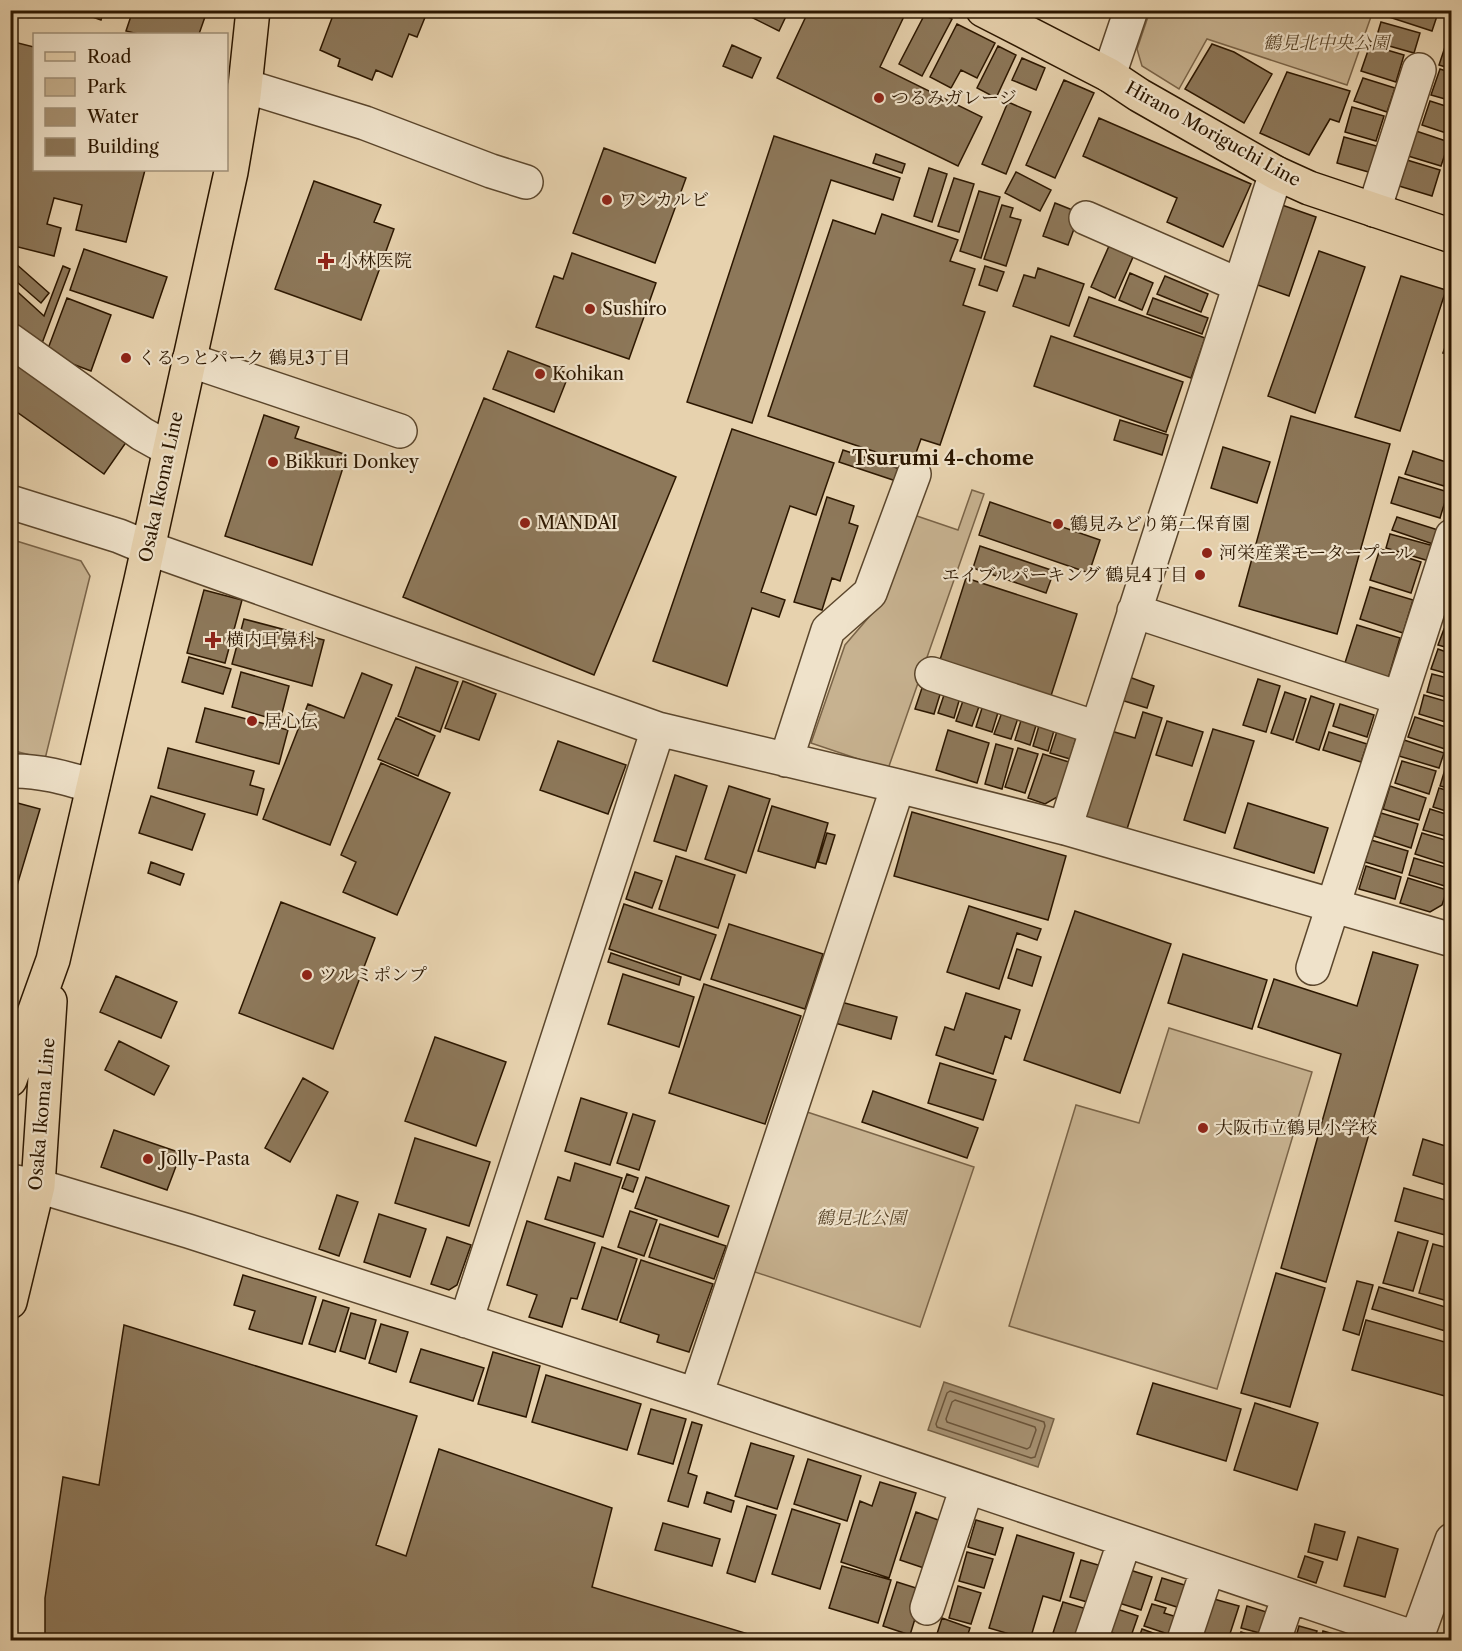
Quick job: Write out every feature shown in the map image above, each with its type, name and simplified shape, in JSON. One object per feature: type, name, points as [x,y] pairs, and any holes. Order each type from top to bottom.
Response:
[{"type":"main road","name":"Osaka Ikoma Line","points":[[10,1302],[53,960],[148,548],[231,172],[245,86],[253,10]]},
{"type":"main road","name":"Hirano Moriguchi Line","points":[[983,10],[1109,75],[1276,173],[1309,188],[1452,236]]},
{"type":"main road","name":"Osaka Ikoma Line","points":[[10,1080],[53,960]]},
{"type":"street","points":[[1109,75],[1131,10]]},
{"type":"street","points":[[1374,210],[1419,70]]},
{"type":"street","points":[[245,86],[365,123],[526,182]]},
{"type":"street","points":[[1065,828],[1276,173]]},
{"type":"street","points":[[1086,218],[1239,285]]},
{"type":"street","points":[[10,340],[142,434],[169,450]]},
{"type":"street","points":[[189,360],[400,431]]},
{"type":"street","points":[[786,759],[828,630],[870,593],[914,474]]},
{"type":"street","points":[[10,502],[119,536],[658,729],[1065,828],[1332,906],[1448,929]]},
{"type":"street","points":[[1313,968],[1452,536]]},
{"type":"street","points":[[1134,611],[1399,698]]},
{"type":"street","points":[[932,674],[1097,728]]},
{"type":"street","points":[[466,1321],[658,729]]},
{"type":"street","points":[[10,771],[60,776],[93,786]]},
{"type":"street","points":[[696,1395],[898,786]]},
{"type":"street","points":[[24,1183],[189,1231],[696,1395],[1418,1640],[1452,1540]]},
{"type":"street","points":[[927,1608],[967,1487]]},
{"type":"street","points":[[1091,1641],[1125,1540]]},
{"type":"street","points":[[1184,1641],[1208,1568]]},
{"type":"street","points":[[1274,1641],[1289,1596]]},
{"type":"green space","name":"鶴見北中央公園","points":[[1150,10],[1373,11],[1347,85],[1207,39],[1179,89],[1142,66],[1137,49]]},
{"type":"green space","points":[[972,490],[984,494],[888,769],[811,743],[845,645],[880,604],[911,514],[958,530]]},
{"type":"green space","points":[[10,539],[81,561],[90,576],[45,759],[11,750]]},
{"type":"green space","points":[[1169,1028],[1312,1072],[1217,1389],[1009,1326],[1076,1105],[1139,1123]]},
{"type":"green space","name":"鶴見北公園","points":[[801,1110],[974,1167],[920,1327],[749,1270]]},
{"type":"water","points":[[944,1382],[1054,1419],[1038,1467],[928,1430]]},
{"type":"building","points":[[73,10],[104,10],[101,20]]},
{"type":"building","points":[[133,10],[195,10],[206,14],[199,33],[126,31]]},
{"type":"building","points":[[335,10],[428,10],[417,37],[409,34],[392,77],[376,70],[372,80],[338,66],[340,59],[320,50]]},
{"type":"building","points":[[737,10],[789,10],[779,31]]},
{"type":"building","name":"つるみガレージ","points":[[809,10],[907,10],[880,67],[982,117],[958,166],[777,78]]},
{"type":"building","points":[[927,10],[935,10],[952,19],[922,76],[899,64]]},
{"type":"building","points":[[1391,10],[1439,10],[1432,31],[1389,17]]},
{"type":"building","points":[[1381,22],[1420,33],[1414,53],[1375,42]]},
{"type":"building","points":[[957,24],[995,43],[977,78],[961,70],[951,88],[930,77]]},
{"type":"building","points":[[10,41],[33,47],[33,171],[145,171],[126,242],[76,230],[82,205],[54,198],[47,224],[61,228],[54,256],[10,245]]},
{"type":"building","points":[[1212,44],[1234,52],[1272,74],[1244,123],[1185,89]]},
{"type":"building","points":[[1446,44],[1452,46],[1452,69],[1439,65]]},
{"type":"building","points":[[732,45],[761,58],[752,78],[723,66]]},
{"type":"building","points":[[1370,45],[1404,55],[1396,82],[1361,71]]},
{"type":"building","points":[[998,46],[1016,55],[996,98],[977,88]]},
{"type":"building","points":[[1022,58],[1045,68],[1036,90],[1012,80]]},
{"type":"building","points":[[1440,69],[1452,73],[1452,101],[1431,95]]},
{"type":"building","points":[[1287,72],[1350,91],[1339,122],[1330,119],[1309,155],[1260,133]]},
{"type":"building","points":[[1363,78],[1395,88],[1387,112],[1354,101]]},
{"type":"building","points":[[1064,80],[1094,93],[1055,178],[1026,165]]},
{"type":"building","points":[[1430,101],[1452,108],[1452,135],[1422,125]]},
{"type":"building","points":[[1008,102],[1031,112],[1006,174],[982,164]]},
{"type":"building","points":[[1352,107],[1384,116],[1376,141],[1345,132]]},
{"type":"building","points":[[1099,118],[1251,184],[1223,247],[1167,222],[1177,198],[1083,156]]},
{"type":"building","points":[[1416,131],[1449,142],[1441,166],[1408,156]]},
{"type":"building","points":[[774,136],[900,178],[893,200],[831,180],[752,423],[687,402]]},
{"type":"building","points":[[1344,137],[1380,147],[1372,173],[1337,163]]},
{"type":"building","points":[[604,148],[686,178],[655,263],[573,233]]},
{"type":"building","points":[[876,154],[905,164],[902,173],[873,163]]},
{"type":"building","points":[[1407,160],[1440,170],[1432,196],[1399,186]]},
{"type":"building","points":[[929,168],[947,174],[932,222],[914,216]]},
{"type":"building","points":[[1016,172],[1051,190],[1040,211],[1005,193]]},
{"type":"building","points":[[954,178],[974,184],[959,232],[938,226]]},
{"type":"building","points":[[314,181],[381,205],[374,222],[394,229],[361,320],[275,289]]},
{"type":"building","points":[[979,191],[1000,197],[981,258],[960,251]]},
{"type":"building","points":[[1055,203],[1080,213],[1068,245],[1043,236]]},
{"type":"building","points":[[1002,205],[1013,208],[1010,217],[1021,220],[1006,266],[984,259]]},
{"type":"building","points":[[1282,205],[1316,217],[1289,296],[1255,284]]},
{"type":"building","points":[[882,214],[958,240],[950,261],[975,269],[963,305],[985,312],[940,445],[921,439],[912,464],[768,416],[833,220],[875,234]]},
{"type":"building","points":[[1109,246],[1133,257],[1115,298],[1091,287]]},
{"type":"building","points":[[84,249],[167,277],[153,318],[70,290]]},
{"type":"building","points":[[1319,251],[1365,267],[1315,413],[1268,396]]},
{"type":"building","points":[[572,253],[656,283],[629,359],[536,327],[554,276],[563,279]]},
{"type":"building","points":[[15,263],[49,293],[41,303],[10,276],[10,268]]},
{"type":"building","points":[[63,266],[70,269],[41,346],[10,318],[10,285],[44,316]]},
{"type":"building","points":[[985,266],[1004,272],[997,291],[979,285]]},
{"type":"building","points":[[1038,268],[1084,284],[1069,326],[1013,306],[1024,275],[1035,278]]},
{"type":"building","points":[[1130,273],[1153,283],[1142,310],[1119,300]]},
{"type":"building","points":[[1165,276],[1208,294],[1201,312],[1157,294]]},
{"type":"building","points":[[1401,276],[1446,290],[1400,431],[1355,417]]},
{"type":"building","points":[[1089,297],[1205,338],[1191,378],[1074,336]]},
{"type":"building","points":[[67,298],[111,315],[91,371],[46,354]]},
{"type":"building","points":[[1153,298],[1208,318],[1202,334],[1147,314]]},
{"type":"building","points":[[1452,327],[1452,356],[1443,353]]},
{"type":"building","points":[[1051,336],[1183,382],[1166,432],[1034,386]]},
{"type":"building","points":[[508,351],[569,374],[554,412],[493,389]]},
{"type":"building","points":[[10,358],[127,441],[104,474],[10,407]]},
{"type":"building","points":[[484,398],[676,477],[594,675],[403,597]]},
{"type":"building","points":[[264,415],[299,427],[295,438],[347,455],[312,565],[225,536]]},
{"type":"building","points":[[1291,416],[1390,444],[1337,634],[1239,606]]},
{"type":"building","points":[[1120,420],[1168,435],[1162,455],[1114,440]]},
{"type":"building","points":[[732,429],[834,463],[816,515],[790,506],[761,592],[785,600],[779,617],[752,608],[727,686],[653,661]]},
{"type":"building","points":[[1223,447],[1270,462],[1257,503],[1211,488]]},
{"type":"building","points":[[843,450],[900,469],[896,481],[839,462]]},
{"type":"building","points":[[1413,451],[1452,464],[1444,486],[1405,474]]},
{"type":"building","points":[[1399,477],[1448,492],[1440,518],[1391,503]]},
{"type":"building","points":[[827,497],[854,506],[849,523],[858,526],[840,581],[832,578],[822,610],[794,602]]},
{"type":"building","points":[[990,502],[1100,540],[1089,573],[979,535]]},
{"type":"building","points":[[1397,517],[1438,530],[1433,544],[1392,530]]},
{"type":"building","points":[[1390,534],[1434,546],[1429,561],[1386,548]]},
{"type":"building","points":[[980,546],[1054,571],[1046,593],[973,568]]},
{"type":"building","points":[[1380,549],[1421,562],[1411,593],[1370,580]]},
{"type":"building","points":[[966,578],[1077,614],[1049,702],[938,666]]},
{"type":"building","points":[[1370,587],[1413,600],[1403,633],[1360,619]]},
{"type":"building","points":[[204,590],[242,600],[225,663],[187,653]]},
{"type":"building","points":[[1452,607],[1452,627],[1446,626]]},
{"type":"building","points":[[244,619],[324,640],[312,686],[232,664]]},
{"type":"building","points":[[1357,625],[1400,638],[1388,679],[1344,666]]},
{"type":"building","points":[[1444,629],[1452,631],[1452,649],[1438,645]]},
{"type":"building","points":[[1438,649],[1452,654],[1452,675],[1431,669]]},
{"type":"building","points":[[189,657],[231,669],[223,694],[182,682]]},
{"type":"building","points":[[416,667],[458,682],[440,732],[398,716]]},
{"type":"building","points":[[241,672],[289,686],[280,721],[232,707]]},
{"type":"building","points":[[362,673],[392,685],[330,845],[263,819],[308,704],[344,718]]},
{"type":"building","points":[[1432,674],[1452,679],[1452,699],[1427,692]]},
{"type":"building","points":[[1129,677],[1154,686],[1147,708],[1121,700]]},
{"type":"building","points":[[1258,679],[1280,686],[1266,732],[1243,725]]},
{"type":"building","points":[[463,681],[496,694],[479,740],[445,728]]},
{"type":"building","points":[[924,682],[942,688],[934,714],[915,709]]},
{"type":"building","points":[[946,689],[961,694],[954,718],[938,713]]},
{"type":"building","points":[[1285,692],[1306,699],[1293,740],[1271,733]]},
{"type":"building","points":[[965,695],[981,701],[972,726],[956,721]]},
{"type":"building","points":[[1424,695],[1452,703],[1452,724],[1419,714]]},
{"type":"building","points":[[1311,696],[1334,704],[1319,750],[1296,742]]},
{"type":"building","points":[[984,702],[1000,706],[992,732],[976,727]]},
{"type":"building","points":[[1340,704],[1374,715],[1367,737],[1333,726]]},
{"type":"building","points":[[1004,707],[1020,712],[1011,739],[994,734]]},
{"type":"building","points":[[205,708],[288,730],[279,764],[196,742]]},
{"type":"building","points":[[1143,712],[1162,718],[1127,829],[1085,817],[1111,731],[1135,738]]},
{"type":"building","points":[[1023,714],[1038,719],[1030,745],[1015,740]]},
{"type":"building","points":[[1415,717],[1452,729],[1445,749],[1408,737]]},
{"type":"building","points":[[396,718],[435,736],[418,776],[378,759]]},
{"type":"building","points":[[1041,719],[1056,724],[1048,751],[1033,746]]},
{"type":"building","points":[[1167,721],[1203,732],[1192,766],[1156,755]]},
{"type":"building","points":[[1059,725],[1078,731],[1070,759],[1050,753]]},
{"type":"building","points":[[1213,729],[1254,741],[1225,833],[1184,820]]},
{"type":"building","points":[[948,730],[989,743],[977,783],[936,770]]},
{"type":"building","points":[[1329,732],[1367,744],[1361,762],[1323,750]]},
{"type":"building","points":[[1404,740],[1444,753],[1439,768],[1399,756]]},
{"type":"building","points":[[558,741],[626,765],[608,814],[540,790]]},
{"type":"building","points":[[996,744],[1013,749],[1002,789],[985,784]]},
{"type":"building","points":[[168,748],[254,771],[250,785],[264,789],[257,815],[158,788]]},
{"type":"building","points":[[1018,748],[1038,754],[1025,793],[1005,787]]},
{"type":"building","points":[[1043,754],[1069,762],[1059,796],[1045,804],[1028,798]]},
{"type":"building","points":[[1402,761],[1436,771],[1429,794],[1395,783]]},
{"type":"building","points":[[381,763],[450,793],[397,915],[343,892],[356,862],[341,855]]},
{"type":"building","points":[[1446,766],[1452,768],[1452,789],[1440,786]]},
{"type":"building","points":[[675,775],[707,786],[686,851],[654,841]]},
{"type":"building","points":[[729,786],[770,799],[746,873],[705,859]]},
{"type":"building","points":[[1390,786],[1426,798],[1419,820],[1383,809]]},
{"type":"building","points":[[1439,788],[1452,792],[1452,813],[1433,807]]},
{"type":"building","points":[[151,796],[205,814],[192,850],[139,833]]},
{"type":"building","points":[[10,801],[40,809],[16,889],[10,888]]},
{"type":"building","points":[[1248,803],[1328,828],[1314,873],[1234,848]]},
{"type":"building","points":[[772,806],[828,823],[815,868],[758,851]]},
{"type":"building","points":[[1430,809],[1452,816],[1452,838],[1423,830]]},
{"type":"building","points":[[912,812],[1066,856],[1048,920],[894,876]]},
{"type":"building","points":[[1381,813],[1418,824],[1411,848],[1374,836]]},
{"type":"building","points":[[827,833],[835,835],[826,864],[818,862]]},
{"type":"building","points":[[1422,833],[1452,842],[1452,866],[1415,854]]},
{"type":"building","points":[[1371,840],[1408,851],[1402,873],[1365,862]]},
{"type":"building","points":[[676,856],[735,875],[718,928],[659,909]]},
{"type":"building","points":[[1414,858],[1452,869],[1448,887],[1409,875]]},
{"type":"building","points":[[151,862],[184,874],[180,885],[148,873]]},
{"type":"building","points":[[1366,866],[1401,877],[1395,899],[1359,889]]},
{"type":"building","points":[[635,872],[662,881],[652,908],[626,899]]},
{"type":"building","points":[[1408,878],[1447,890],[1442,905],[1430,912],[1400,903]]},
{"type":"building","name":"ツルミポンプ","points":[[281,902],[375,938],[333,1049],[239,1013]]},
{"type":"building","points":[[624,904],[716,935],[700,980],[609,949]]},
{"type":"building","points":[[969,906],[1041,929],[1037,940],[1017,933],[999,989],[947,972]]},
{"type":"building","points":[[1075,911],[1171,944],[1120,1093],[1024,1060]]},
{"type":"building","points":[[729,924],[823,954],[805,1009],[711,979]]},
{"type":"building","points":[[1017,949],[1041,957],[1032,986],[1008,978]]},
{"type":"building","points":[[1373,952],[1418,965],[1326,1282],[1281,1268],[1341,1054],[1258,1027],[1274,979],[1357,1006]]},
{"type":"building","points":[[611,953],[681,977],[679,985],[608,962]]},
{"type":"building","points":[[1183,954],[1267,980],[1252,1029],[1168,1003]]},
{"type":"building","points":[[623,974],[694,997],[679,1047],[608,1024]]},
{"type":"building","points":[[116,976],[177,1002],[161,1038],[100,1012]]},
{"type":"building","points":[[704,984],[801,1016],[765,1124],[669,1093]]},
{"type":"building","points":[[966,993],[1020,1010],[1011,1039],[1005,1036],[993,1074],[936,1055],[945,1027],[954,1030]]},
{"type":"building","points":[[841,1002],[897,1017],[891,1039],[835,1023]]},
{"type":"building","points":[[435,1037],[506,1062],[476,1146],[405,1121]]},
{"type":"building","points":[[119,1041],[169,1066],[154,1095],[105,1070]]},
{"type":"building","points":[[940,1063],[996,1080],[983,1120],[928,1103]]},
{"type":"building","points":[[303,1078],[328,1092],[290,1162],[265,1148]]},
{"type":"building","points":[[873,1091],[978,1128],[967,1158],[862,1122]]},
{"type":"building","points":[[581,1098],[627,1113],[610,1165],[565,1151]]},
{"type":"building","points":[[633,1114],[655,1121],[639,1170],[617,1163]]},
{"type":"building","points":[[114,1130],[181,1153],[167,1190],[101,1167]]},
{"type":"building","points":[[415,1138],[490,1162],[469,1226],[395,1203]]},
{"type":"building","points":[[1423,1139],[1452,1148],[1452,1187],[1413,1175]]},
{"type":"building","points":[[575,1163],[622,1178],[603,1237],[545,1219],[558,1177],[570,1181]]},
{"type":"building","points":[[627,1174],[638,1178],[633,1192],[622,1188]]},
{"type":"building","points":[[646,1177],[729,1206],[718,1237],[635,1208]]},
{"type":"building","points":[[1404,1188],[1452,1202],[1452,1237],[1395,1221]]},
{"type":"building","points":[[337,1195],[358,1202],[339,1256],[319,1249]]},
{"type":"building","points":[[630,1211],[657,1220],[644,1256],[618,1247]]},
{"type":"building","points":[[379,1214],[426,1229],[410,1277],[364,1262]]},
{"type":"building","points":[[527,1221],[595,1243],[577,1299],[571,1298],[562,1327],[529,1317],[537,1295],[507,1285]]},
{"type":"building","points":[[660,1224],[726,1246],[714,1279],[649,1257]]},
{"type":"building","points":[[1398,1232],[1428,1241],[1413,1291],[1383,1283]]},
{"type":"building","points":[[447,1237],[471,1245],[457,1285],[449,1290],[431,1284]]},
{"type":"building","points":[[1433,1244],[1452,1249],[1451,1302],[1419,1293]]},
{"type":"building","points":[[602,1247],[637,1259],[617,1320],[582,1309]]},
{"type":"building","points":[[641,1260],[713,1284],[689,1352],[657,1342],[659,1335],[620,1322]]},
{"type":"building","points":[[1276,1273],[1325,1288],[1290,1407],[1241,1393]]},
{"type":"building","points":[[243,1275],[316,1297],[302,1344],[249,1329],[255,1311],[234,1305]]},
{"type":"building","points":[[1357,1281],[1373,1285],[1359,1335],[1343,1330]]},
{"type":"building","points":[[1379,1287],[1452,1309],[1452,1333],[1372,1309]]},
{"type":"building","points":[[323,1300],[349,1308],[335,1352],[309,1344]]},
{"type":"building","points":[[351,1313],[376,1320],[365,1359],[340,1351]]},
{"type":"building","points":[[1366,1320],[1452,1344],[1452,1398],[1352,1370]]},
{"type":"building","points":[[381,1324],[408,1332],[396,1372],[369,1363]]},
{"type":"building","points":[[124,1325],[417,1416],[376,1545],[406,1556],[439,1449],[612,1508],[592,1587],[768,1640],[45,1640],[45,1598],[63,1477],[99,1485]]},
{"type":"building","points":[[421,1349],[484,1368],[473,1401],[410,1382]]},
{"type":"building","points":[[493,1352],[540,1366],[526,1417],[478,1404]]},
{"type":"building","points":[[546,1375],[641,1404],[627,1450],[532,1422]]},
{"type":"building","points":[[1153,1383],[1241,1409],[1226,1461],[1137,1434]]},
{"type":"building","points":[[1255,1403],[1318,1423],[1297,1490],[1234,1470]]},
{"type":"building","points":[[651,1409],[686,1419],[673,1464],[638,1454]]},
{"type":"building","points":[[692,1422],[702,1425],[688,1473],[697,1476],[688,1507],[668,1501]]},
{"type":"building","points":[[751,1443],[794,1456],[777,1509],[735,1496]]},
{"type":"building","points":[[808,1459],[861,1476],[847,1521],[794,1504]]},
{"type":"building","points":[[880,1482],[916,1493],[889,1578],[841,1562],[860,1501],[872,1506]]},
{"type":"building","points":[[707,1492],[734,1501],[731,1512],[704,1503]]},
{"type":"building","points":[[747,1506],[776,1515],[755,1582],[727,1573]]},
{"type":"building","points":[[792,1509],[840,1524],[820,1589],[772,1574]]},
{"type":"building","points":[[916,1512],[941,1521],[924,1568],[900,1560]]},
{"type":"building","points":[[976,1520],[1003,1528],[995,1555],[968,1547]]},
{"type":"building","points":[[663,1523],[720,1539],[712,1566],[655,1550]]},
{"type":"building","points":[[1315,1524],[1345,1532],[1337,1560],[1308,1552]]},
{"type":"building","points":[[1017,1535],[1074,1553],[1060,1601],[1043,1596],[1030,1640],[989,1628]]},
{"type":"building","points":[[1358,1537],[1398,1549],[1385,1597],[1344,1586]]},
{"type":"building","points":[[967,1552],[993,1559],[984,1588],[959,1581]]},
{"type":"building","points":[[1305,1556],[1323,1562],[1316,1583],[1298,1577]]},
{"type":"building","points":[[1081,1560],[1105,1567],[1094,1604],[1070,1597]]},
{"type":"building","points":[[842,1566],[891,1580],[878,1623],[829,1608]]},
{"type":"building","points":[[1130,1570],[1152,1577],[1141,1610],[1119,1603]]},
{"type":"building","points":[[1162,1578],[1191,1587],[1183,1609],[1155,1600]]},
{"type":"building","points":[[897,1582],[916,1588],[910,1607],[918,1609],[910,1635],[883,1626]]},
{"type":"building","points":[[958,1586],[981,1593],[971,1624],[949,1618]]},
{"type":"building","points":[[1214,1599],[1239,1606],[1228,1640],[1202,1637]]},
{"type":"building","points":[[1063,1602],[1090,1610],[1076,1640],[1053,1633]]},
{"type":"building","points":[[1152,1604],[1166,1608],[1164,1613],[1180,1618],[1174,1636],[1144,1626]]},
{"type":"building","points":[[1247,1606],[1273,1614],[1267,1635],[1241,1628]]},
{"type":"building","points":[[1114,1608],[1138,1616],[1130,1639],[1107,1631]]},
{"type":"building","points":[[942,1618],[970,1628],[966,1640],[947,1640],[936,1637]]},
{"type":"building","points":[[1299,1626],[1317,1631],[1314,1640],[1295,1640]]},
{"type":"building","points":[[1142,1629],[1170,1639],[1138,1640]]},
{"type":"building","points":[[1323,1631],[1344,1637],[1343,1640],[1321,1640]]},
{"type":"building","points":[[1241,1632],[1266,1640],[1238,1640]]},
{"type":"place","name":"つるみガレージ","points":[[879,98]]},
{"type":"place","name":"ワンカルビ","points":[[607,200]]},
{"type":"place","name":"小林医院","points":[[326,261]]},
{"type":"place","name":"Sushiro","points":[[590,309]]},
{"type":"place","name":"くるっとパーク 鶴見3丁目","points":[[126,358]]},
{"type":"place","name":"Kohikan","points":[[540,374]]},
{"type":"place","name":"Bikkuri Donkey","points":[[273,462]]},
{"type":"place","name":"MANDAI","points":[[525,523]]},
{"type":"place","name":"鶴見みどり第二保育園","points":[[1058,524]]},
{"type":"place","name":"河栄産業モータープール","points":[[1207,553]]},
{"type":"place","name":"エイブルパーキング 鶴見4丁目","points":[[1200,575]]},
{"type":"place","name":"横内耳鼻科","points":[[213,640]]},
{"type":"place","name":"居心伝","points":[[252,721]]},
{"type":"place","name":"ツルミポンプ","points":[[307,975]]},
{"type":"place","name":"大阪市立鶴見小学校","points":[[1203,1128]]},
{"type":"place","name":"Jolly-Pasta","points":[[148,1159]]},
{"type":"district","name":"Tsurumi 4-chome","points":[[943,458]]}]
